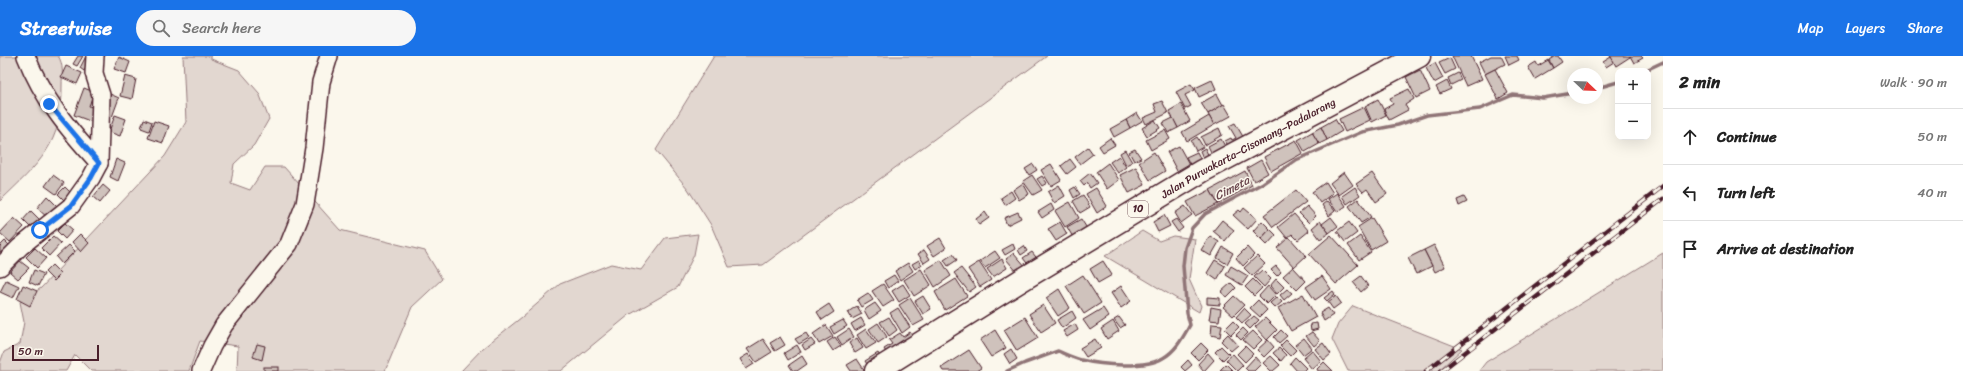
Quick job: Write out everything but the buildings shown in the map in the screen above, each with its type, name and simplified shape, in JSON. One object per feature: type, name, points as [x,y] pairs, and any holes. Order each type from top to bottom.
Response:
[{"type":"highway","name":"Jalan Purwakarta–Cisomang–Padalarang","points":[[876,371],[1202,170],[1412,58]]},
{"type":"street","points":[[26,56],[33,75],[49,104],[99,163]]},
{"type":"street","points":[[0,267],[20,247],[71,206],[91,178],[99,163],[101,95],[94,73],[95,56]]},
{"type":"street","points":[[201,371],[224,324],[289,244],[305,204],[314,148],[321,82],[329,56]]},
{"type":"shaded area","points":[[0,56],[58,56],[62,66],[62,74],[61,106],[58,123],[53,138],[37,163],[0,201]]},
{"type":"shaded area","points":[[183,56],[211,56],[211,59],[239,70],[259,93],[269,119],[254,145],[234,164],[231,183],[250,190],[265,167],[284,167],[340,230],[425,251],[442,279],[412,307],[385,371],[237,371],[238,346],[200,341],[189,371],[91,371],[75,355],[66,371],[0,371],[0,363],[4,352],[20,344],[24,322],[20,302],[41,288],[165,156],[186,122]]},
{"type":"shaded area","points":[[714,56],[1047,56],[763,265],[729,267],[711,225],[688,189],[656,150]]},
{"type":"shaded area","points":[[1142,231],[1159,241],[1173,236],[1195,239],[1189,279],[1201,306],[1199,312],[1105,256]]},
{"type":"shaded area","points":[[698,234],[694,255],[678,287],[629,315],[561,371],[461,371],[483,348],[560,284],[611,264],[641,270],[665,238]]},
{"type":"shaded area","points":[[1663,253],[1663,371],[1479,371],[1486,362]]},
{"type":"shaded area","points":[[1353,306],[1462,349],[1438,371],[1348,371],[1332,339],[1338,324]]},
{"type":"waterway","name":"Cimeta","points":[[1650,68],[1663,62]]},
{"type":"waterway","name":"Cimeta","points":[[1603,86],[1615,83]]},
{"type":"waterway","name":"Cimeta","points":[[1007,371],[1058,351],[1081,360],[1123,365],[1145,364],[1168,355],[1179,343],[1190,325],[1187,313],[1183,266],[1185,248],[1192,228],[1205,214],[1263,183],[1296,160],[1362,132],[1398,125],[1427,115],[1480,109],[1513,95],[1543,98],[1567,94]]},
{"type":"railway","points":[[1426,371],[1663,186]]},
{"type":"railway","points":[[1441,371],[1663,199]]},
{"type":"route","points":[[40,230],[71,206],[91,178],[99,163],[82,145],[49,104]]}]
